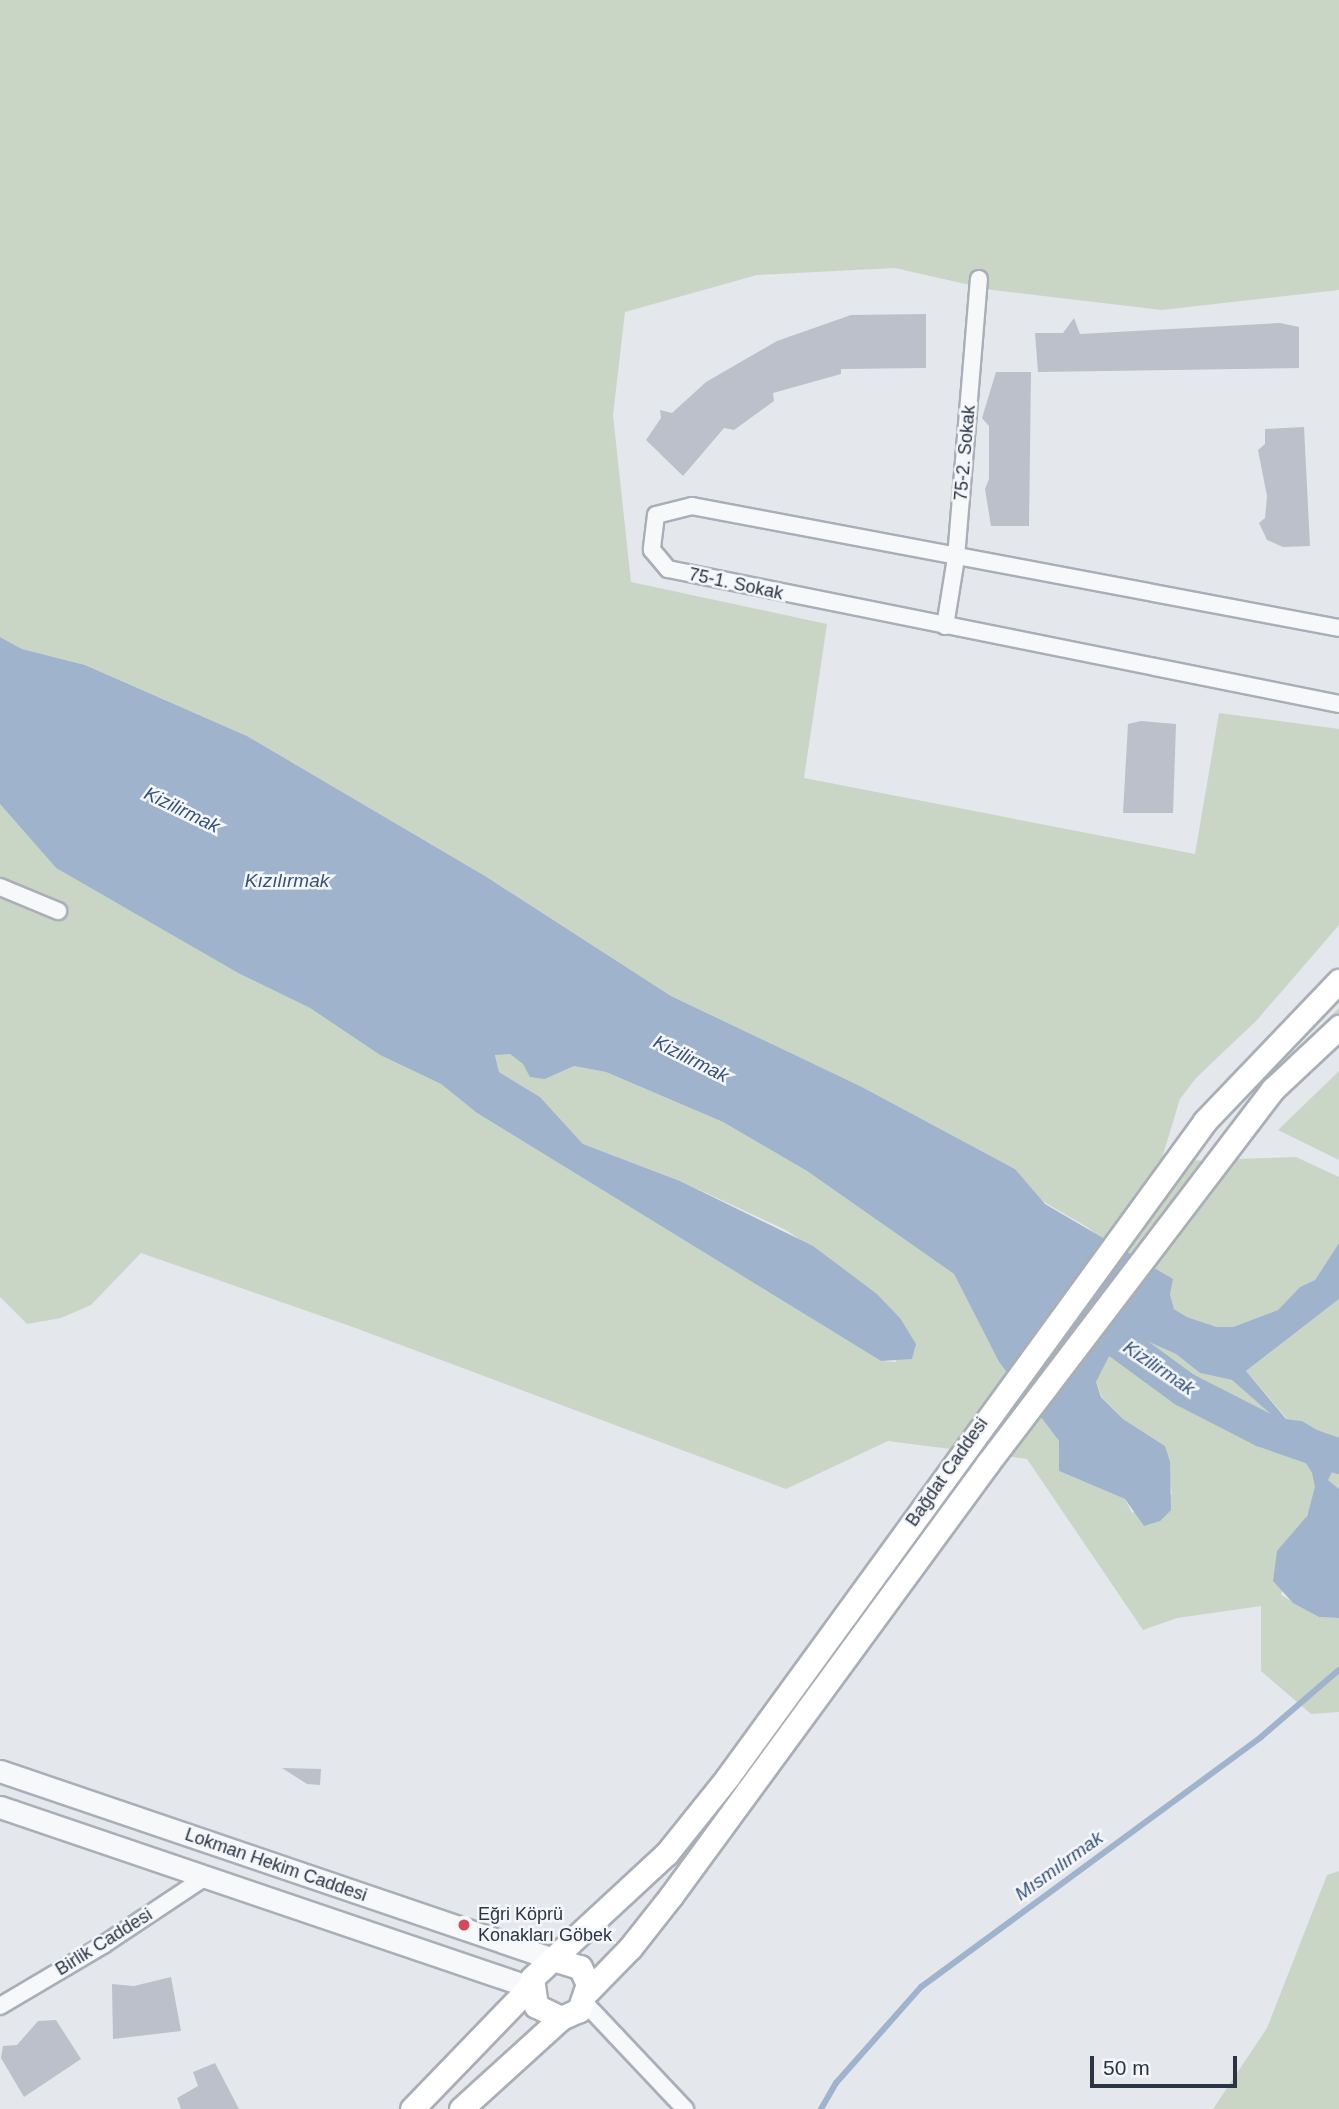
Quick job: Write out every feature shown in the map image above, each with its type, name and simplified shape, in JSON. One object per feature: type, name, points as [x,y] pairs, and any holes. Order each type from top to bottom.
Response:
[{"type":"main road","name":"Bağdat Caddesi","points":[[412,2109],[530,1987],[544,1963],[553,1959],[667,1853],[727,1779],[945,1475],[1205,1121],[1339,981]]},
{"type":"main road","name":"Bağdat Caddesi","points":[[461,2109],[550,2032],[630,1948],[988,1464],[1272,1089],[1339,1027]]},
{"type":"main road","points":[[553,1959],[580,1967],[586,1997]]},
{"type":"main road","points":[[530,1987],[536,2006],[561,2018]]},
{"type":"street","name":"75-2. Sokak","points":[[945,626],[956,558],[979,279]]},
{"type":"street","name":"75-1. Sokak","points":[[1339,628],[956,558],[692,506],[656,515],[652,550],[668,569],[1339,704]]},
{"type":"street","points":[[0,887],[58,911]]},
{"type":"street","name":"Lokman Hekim Caddesi","points":[[0,1771],[553,1959]]},
{"type":"street","name":"Lokman Hekim Caddesi","points":[[0,1807],[530,1987]]},
{"type":"street","name":"Birlik Caddesi","points":[[0,2006],[103,1945],[207,1876]]},
{"type":"street","points":[[586,1997],[685,2109]]},
{"type":"green space","points":[[0,0],[1339,0],[1339,290],[1162,310],[992,290],[895,268],[757,275],[625,312],[613,415],[631,582],[827,624],[804,778],[1195,854],[1219,713],[1339,729],[1339,925],[1257,1020],[1196,1078],[1180,1099],[1162,1158],[1181,1161],[1296,1157],[1339,1177],[1339,1243],[1315,1280],[1300,1287],[1278,1310],[1233,1327],[1217,1327],[1187,1317],[1174,1309],[1170,1294],[1087,1227],[1032,1195],[1015,1169],[862,1087],[671,996],[485,876],[247,736],[85,665],[22,649],[0,637]]},
{"type":"green space","points":[[0,804],[56,868],[238,973],[310,1008],[380,1055],[441,1084],[477,1113],[881,1361],[896,1362],[900,1318],[877,1294],[786,1230],[680,1181],[583,1144],[540,1097],[499,1072],[495,1054],[510,1054],[545,1079],[574,1066],[606,1072],[723,1122],[807,1171],[954,1274],[999,1362],[1059,1441],[1059,1471],[1125,1499],[1132,1513],[1172,1494],[1165,1446],[1123,1419],[1102,1397],[1096,1382],[1118,1339],[1149,1342],[1176,1354],[1200,1373],[1232,1380],[1283,1425],[1312,1473],[1316,1487],[1281,1595],[1319,1617],[1339,1618],[1339,1712],[1311,1714],[1261,1671],[1261,1606],[1177,1618],[1143,1630],[1027,1459],[888,1441],[786,1489],[350,1326],[141,1253],[91,1305],[61,1318],[27,1324],[0,1297]]},
{"type":"green space","points":[[1339,1008],[1339,1017],[1247,1118],[1238,1112],[1260,1084]]},
{"type":"green space","points":[[1339,1071],[1339,1160],[1278,1130]]},
{"type":"green space","points":[[1339,1299],[1339,1489],[1328,1480],[1329,1437],[1302,1421],[1287,1419],[1246,1371]]},
{"type":"green space","points":[[1339,1871],[1339,2109],[1213,2109],[1267,2028],[1327,1875]]},
{"type":"water","name":"Kızılırmak","points":[[0,637],[22,649],[85,665],[247,736],[485,876],[671,996],[862,1087],[1015,1169],[1045,1204],[1173,1279],[1170,1294],[1174,1309],[1187,1317],[1217,1327],[1233,1327],[1278,1310],[1300,1287],[1315,1280],[1339,1243],[1339,1299],[1246,1371],[1286,1419],[1302,1421],[1329,1437],[1335,1466],[1328,1480],[1339,1489],[1339,1618],[1319,1617],[1293,1603],[1273,1581],[1277,1551],[1307,1516],[1315,1487],[1312,1473],[1283,1425],[1232,1380],[1200,1373],[1176,1354],[1149,1342],[1118,1339],[1096,1382],[1101,1397],[1123,1419],[1165,1446],[1170,1462],[1171,1510],[1160,1521],[1144,1526],[1125,1499],[1059,1471],[1059,1441],[999,1362],[954,1274],[807,1171],[723,1122],[606,1072],[574,1066],[545,1079],[530,1077],[523,1064],[510,1054],[495,1055],[499,1072],[540,1097],[583,1144],[680,1181],[813,1246],[877,1294],[900,1318],[916,1344],[912,1359],[881,1361],[477,1113],[441,1084],[380,1055],[310,1008],[238,973],[56,868],[0,804]]},
{"type":"building","points":[[926,314],[926,368],[841,369],[841,374],[773,393],[774,401],[734,430],[724,428],[683,476],[646,440],[661,418],[660,410],[672,413],[706,382],[777,341],[851,315]]},
{"type":"building","points":[[1074,318],[1080,334],[1280,323],[1299,327],[1299,368],[1038,372],[1035,333],[1063,333]]},
{"type":"building","points":[[996,372],[1031,372],[1029,526],[991,526],[985,489],[989,479],[989,426],[982,418]]},
{"type":"building","points":[[1304,427],[1310,546],[1283,547],[1267,540],[1259,523],[1265,518],[1267,496],[1258,450],[1265,444],[1265,429]]},
{"type":"building","points":[[1141,721],[1176,724],[1173,813],[1123,813],[1128,724]]},
{"type":"building","points":[[282,1768],[321,1769],[320,1785],[307,1784]]},
{"type":"building","points":[[171,1977],[181,2031],[113,2039],[112,1984],[134,1986]]},
{"type":"building","points":[[56,2020],[81,2059],[24,2097],[1,2058],[3,2046],[17,2045],[38,2021]]},
{"type":"building","points":[[215,2063],[239,2109],[181,2109],[177,2098],[198,2086],[193,2072]]},
{"type":"waterway","name":"Kizilirmak","points":[[1080,1313],[1184,1389],[1262,1429],[1339,1456]]},
{"type":"waterway","name":"Mısmılırmak","points":[[821,2109],[836,2083],[921,1987],[1261,1737],[1339,1670]]},
{"type":"place","name":"Eğri Köprü Konakları Göbek","points":[[464,1925]]}]
